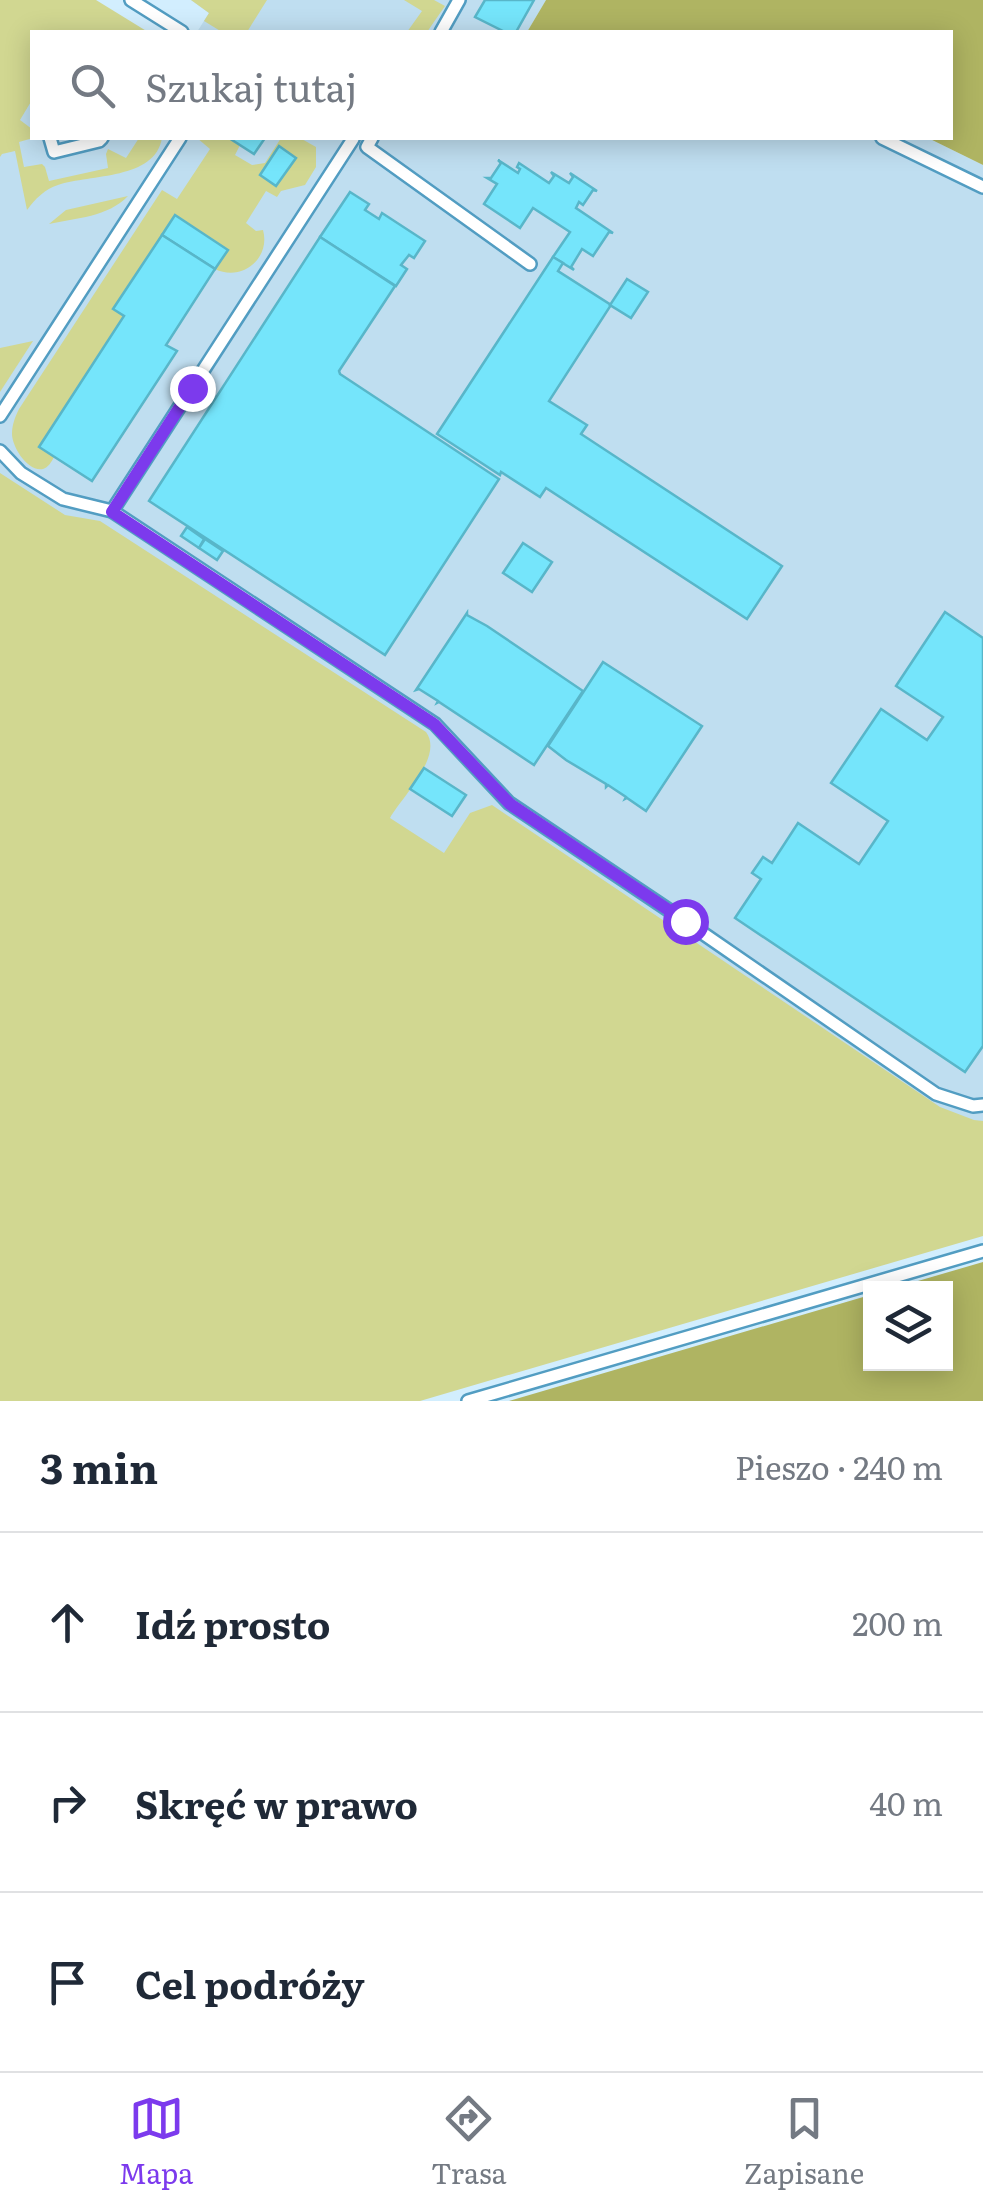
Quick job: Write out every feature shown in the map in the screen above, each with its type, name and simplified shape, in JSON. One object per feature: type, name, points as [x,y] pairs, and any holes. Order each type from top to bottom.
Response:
[{"type":"lane","points":[[132,0],[179,30]]},
{"type":"lane","points":[[442,30],[459,0]]},
{"type":"lane","points":[[51,140],[54,152],[101,140]]},
{"type":"lane","points":[[0,416],[179,140]]},
{"type":"lane","points":[[112,512],[351,140]]},
{"type":"lane","points":[[886,140],[983,187]]},
{"type":"lane","points":[[369,142],[530,264]]},
{"type":"lane","points":[[0,451],[21,473],[63,499],[112,512],[434,724],[510,804],[936,1094],[973,1106],[983,1105]]},
{"type":"lane","points":[[468,1401],[983,1251]]},
{"type":"shaded area","points":[[191,0],[546,0],[528,30],[198,30],[209,13]]},
{"type":"shaded area","points":[[30,65],[30,140],[932,140],[983,165],[983,1135],[450,869],[0,498],[0,112]]},
{"type":"green space","points":[[0,0],[96,0],[145,30],[30,30],[30,103],[20,120],[30,128],[30,139],[19,142],[24,167],[42,164],[49,181],[108,168],[108,149],[126,158],[138,140],[161,140],[147,162],[120,173],[53,187],[27,210],[15,151],[0,157]]},
{"type":"green space","points":[[191,0],[267,0],[248,30],[219,30],[204,21],[209,13]]},
{"type":"green space","points":[[404,0],[434,0],[445,6],[428,30],[408,30],[422,11]]},
{"type":"green space","points":[[546,0],[983,0],[983,165],[932,140],[953,140],[953,30],[528,30]]},
{"type":"green space","points":[[199,140],[232,140],[240,145],[235,155],[252,165],[265,163],[280,140],[304,140],[316,147],[316,167],[305,185],[281,191],[277,197],[266,191],[246,223],[256,231],[263,230],[263,250],[244,270],[215,269],[227,251],[175,216],[114,309],[124,316],[40,447],[54,457],[43,469],[31,466],[13,439],[19,409],[162,190],[177,199],[210,149]]},
{"type":"green space","points":[[128,196],[101,213],[49,224],[66,210]]},
{"type":"green space","points":[[33,341],[0,392],[0,348]]},
{"type":"green space","points":[[0,473],[65,515],[100,521],[426,732],[430,753],[426,764],[390,818],[444,853],[470,813],[492,805],[940,1107],[983,1121],[983,1236],[420,1401],[0,1401]]},
{"type":"green space","points":[[983,1262],[983,1401],[509,1401],[863,1297],[863,1371],[953,1371],[953,1281],[918,1281]]},
{"type":"building","points":[[485,0],[534,0],[517,30],[501,30],[475,17]]},
{"type":"building","points":[[232,140],[264,140],[254,154]]},
{"type":"building","points":[[279,146],[296,158],[276,186],[260,175]]},
{"type":"building","points":[[498,160],[518,173],[519,163],[549,183],[554,176],[551,172],[569,183],[573,177],[570,173],[597,191],[593,190],[583,205],[579,202],[576,208],[613,233],[609,232],[593,256],[582,249],[571,267],[574,270],[553,257],[570,232],[533,208],[520,228],[484,204],[497,184],[487,178],[501,163]]},
{"type":"building","points":[[350,192],[369,204],[365,210],[379,219],[382,213],[425,241],[414,258],[409,255],[401,265],[407,269],[396,286],[320,237]]},
{"type":"building","points":[[175,215],[228,250],[215,269],[162,235]]},
{"type":"building","points":[[162,235],[215,269],[166,345],[177,351],[92,481],[39,447],[124,316],[113,309]]},
{"type":"building","points":[[320,237],[395,286],[340,374],[499,479],[385,655],[149,501]]},
{"type":"building","points":[[553,257],[563,263],[558,271],[611,305],[549,401],[587,425],[581,434],[782,566],[747,619],[546,488],[540,497],[437,434]]},
{"type":"building","points":[[627,279],[648,292],[631,318],[610,305]]},
{"type":"building","points":[[187,527],[204,539],[199,548],[181,536]]},
{"type":"building","points":[[205,539],[223,551],[217,560],[199,548]]},
{"type":"building","points":[[523,543],[552,562],[532,592],[503,573]]},
{"type":"building","points":[[945,612],[983,638],[983,1046],[965,1072],[735,918],[761,879],[752,873],[763,857],[772,863],[798,823],[859,864],[888,821],[831,783],[881,709],[927,740],[943,717],[896,686]]},
{"type":"building","points":[[467,613],[583,691],[534,765],[416,690]]},
{"type":"building","points":[[603,662],[702,726],[646,811],[548,746]]},
{"type":"building","points":[[424,768],[466,795],[452,816],[410,789]]},
{"type":"route","points":[[192,388],[112,512],[434,724],[510,804],[685,921]]}]
